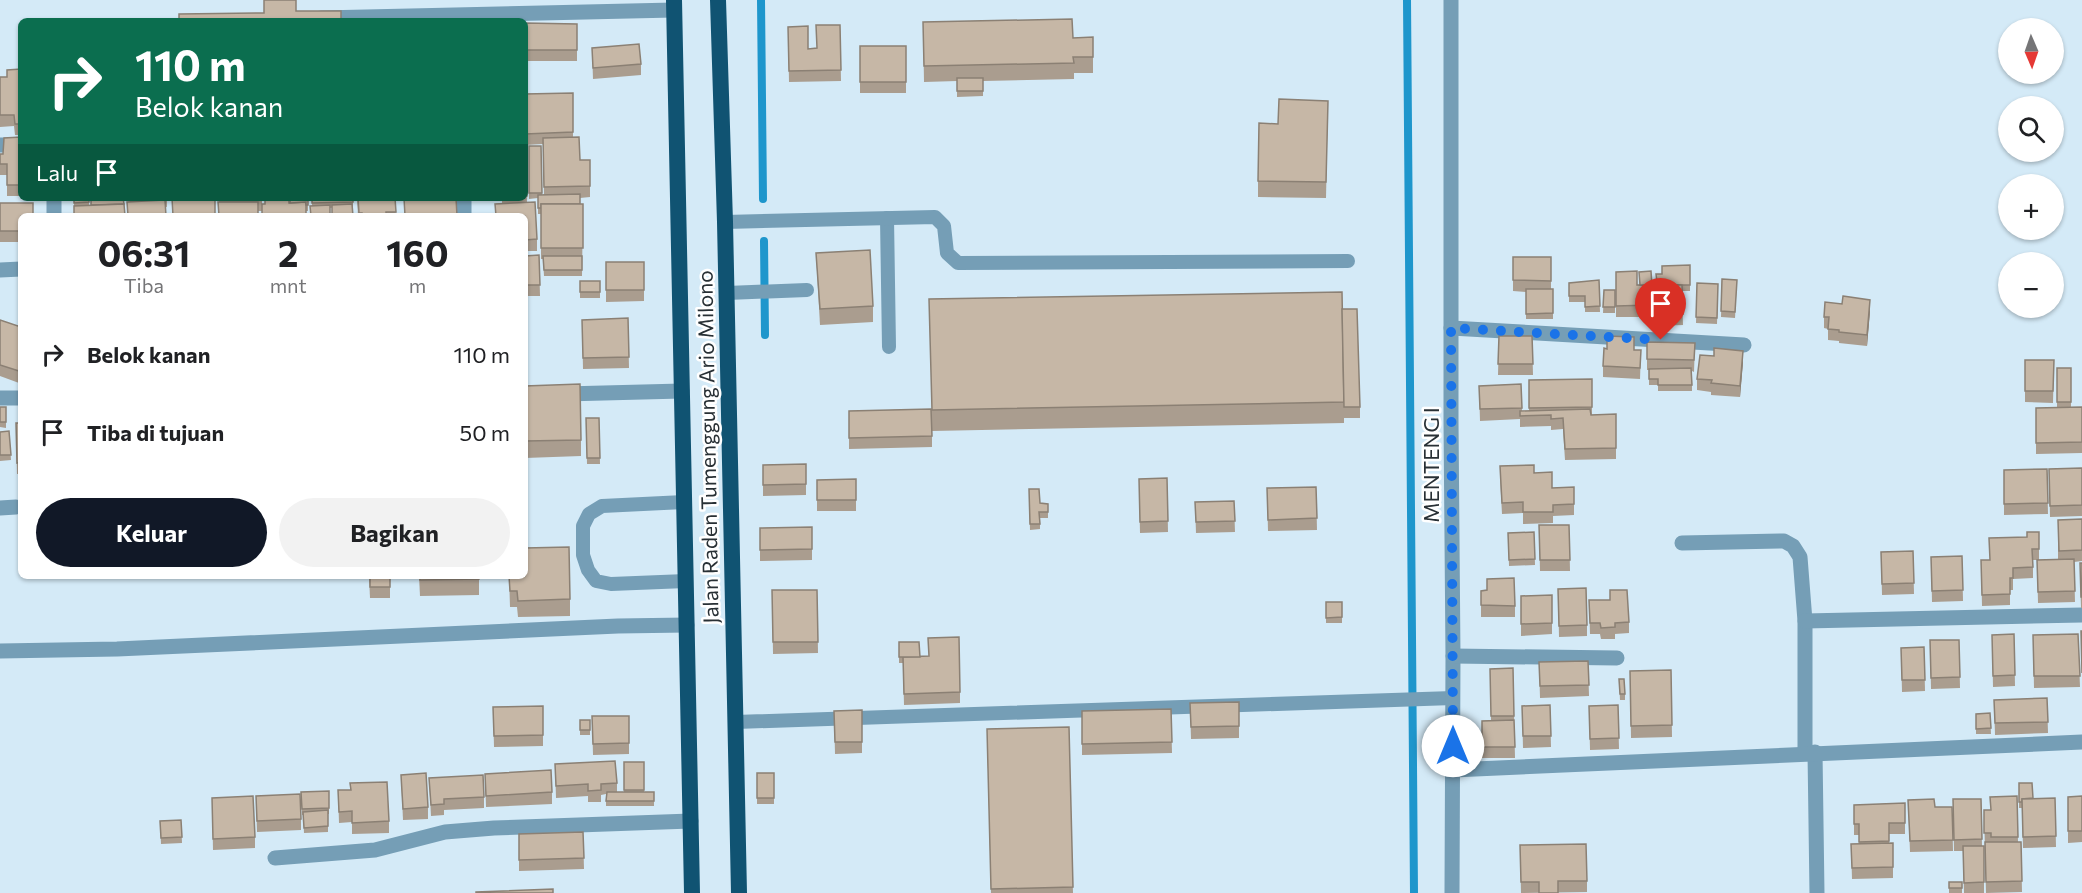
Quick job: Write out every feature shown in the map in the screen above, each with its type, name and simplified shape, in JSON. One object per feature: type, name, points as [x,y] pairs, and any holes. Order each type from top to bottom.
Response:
[{"type":"highway","name":"Jalan Raden Tumenggung Ario Milono","points":[[718,0],[739,893]]},
{"type":"highway","name":"Jalan Raden Tumenggung Ario Milono","points":[[674,5],[692,893]]},
{"type":"street","name":"MENTENG I","points":[[1451,0],[1452,893]]},
{"type":"street","points":[[312,18],[674,5]]},
{"type":"street","points":[[0,145],[18,145]]},
{"type":"street","points":[[0,270],[18,269]]},
{"type":"street","points":[[1451,328],[1744,345]]},
{"type":"street","points":[[528,395],[682,391]]},
{"type":"street","points":[[0,398],[18,398]]},
{"type":"street","points":[[0,508],[16,507]]},
{"type":"street","points":[[1682,543],[1784,541],[1793,546],[1800,557],[1817,893]]},
{"type":"street","points":[[1804,621],[2082,615]]},
{"type":"street","points":[[0,651],[117,649],[618,626],[687,625]]},
{"type":"street","points":[[1453,656],[1617,658]]},
{"type":"street","points":[[1453,770],[1810,752],[2082,742]]},
{"type":"street","points":[[275,858],[375,850],[444,832],[691,821]]},
{"type":"lane","points":[[725,222],[935,217],[944,226],[947,253],[958,263],[1348,261]]},
{"type":"lane","points":[[887,218],[890,347]]},
{"type":"lane","points":[[726,293],[807,290]]},
{"type":"lane","points":[[684,502],[602,506],[589,514],[583,526],[583,555],[588,570],[596,581],[611,584],[686,581]]},
{"type":"lane","points":[[736,722],[1453,698]]},
{"type":"building","points":[[264,0],[296,0],[296,11],[341,11],[341,18],[179,18],[179,14],[264,13]]},
{"type":"building","points":[[1072,19],[1073,38],[1093,37],[1093,57],[1073,57],[1074,63],[924,66],[923,22]]},
{"type":"building","points":[[528,23],[577,24],[577,50],[528,50]]},
{"type":"building","points":[[816,25],[840,25],[841,70],[789,71],[788,27],[808,26],[808,49],[817,48]]},
{"type":"building","points":[[639,44],[641,64],[593,68],[592,48]]},
{"type":"building","points":[[860,46],[906,46],[906,82],[860,82]]},
{"type":"building","points":[[18,69],[18,124],[15,124],[14,115],[0,115],[0,77],[7,77],[7,70]]},
{"type":"building","points":[[957,78],[983,78],[983,91],[957,91]]},
{"type":"building","points":[[573,93],[573,132],[528,134],[528,94]]},
{"type":"building","points":[[1279,99],[1328,101],[1326,182],[1258,181],[1259,123],[1278,124]]},
{"type":"building","points":[[18,137],[18,185],[7,185],[7,164],[0,164],[4,138]]},
{"type":"building","points":[[579,137],[580,160],[590,160],[590,186],[544,187],[543,138]]},
{"type":"building","points":[[529,146],[541,146],[542,193],[529,193]]},
{"type":"building","points":[[580,194],[580,204],[541,204],[541,208],[538,208],[538,195]]},
{"type":"building","points":[[91,201],[124,201],[124,204],[91,205]]},
{"type":"building","points":[[165,201],[166,213],[128,213],[127,202]]},
{"type":"building","points":[[172,201],[215,201],[215,213],[173,213]]},
{"type":"building","points":[[265,201],[306,202],[306,213],[262,213],[262,204],[265,204]]},
{"type":"building","points":[[290,201],[308,201],[308,205],[306,202],[290,203]]},
{"type":"building","points":[[312,201],[353,201],[353,202],[312,203]]},
{"type":"building","points":[[358,201],[395,201],[396,212],[359,213]]},
{"type":"building","points":[[404,201],[456,201],[457,213],[405,213]]},
{"type":"building","points":[[218,202],[258,202],[258,213],[219,213]]},
{"type":"building","points":[[535,202],[537,239],[528,240],[528,213],[496,213],[495,204]]},
{"type":"building","points":[[0,203],[33,203],[33,213],[18,213],[18,231],[0,231]]},
{"type":"building","points":[[124,204],[125,213],[74,213],[74,206]]},
{"type":"building","points":[[352,204],[353,213],[332,213],[332,205]]},
{"type":"building","points":[[541,204],[583,204],[583,248],[541,248]]},
{"type":"building","points":[[330,205],[330,213],[311,213],[310,206]]},
{"type":"building","points":[[870,250],[873,306],[820,309],[816,253]]},
{"type":"building","points":[[539,255],[540,285],[528,285],[528,256]]},
{"type":"building","points":[[543,256],[582,256],[582,270],[544,270]]},
{"type":"building","points":[[1513,257],[1551,257],[1551,281],[1513,280]]},
{"type":"building","points":[[606,262],[644,262],[644,290],[606,290]]},
{"type":"building","points":[[1690,265],[1690,285],[1662,285],[1662,282],[1657,282],[1656,274],[1662,274],[1662,266]]},
{"type":"building","points":[[1637,271],[1637,285],[1650,285],[1651,305],[1616,306],[1616,272]]},
{"type":"building","points":[[1651,271],[1652,286],[1640,285],[1639,272]]},
{"type":"building","points":[[1722,279],[1737,280],[1735,312],[1721,311]]},
{"type":"building","points":[[1599,280],[1600,306],[1585,307],[1585,296],[1569,296],[1569,283]]},
{"type":"building","points":[[580,281],[600,281],[600,292],[580,292]]},
{"type":"building","points":[[1697,283],[1718,284],[1717,318],[1696,317]]},
{"type":"building","points":[[1655,285],[1682,285],[1683,314],[1656,315]]},
{"type":"building","points":[[1526,289],[1553,289],[1553,313],[1526,314]]},
{"type":"building","points":[[1604,290],[1615,290],[1615,307],[1603,307]]},
{"type":"building","points":[[1342,292],[1344,402],[932,410],[929,299]]},
{"type":"building","points":[[1843,296],[1870,300],[1867,335],[1828,329],[1829,317],[1824,317],[1825,302],[1842,304]]},
{"type":"building","points":[[1342,309],[1357,309],[1360,407],[1344,407]]},
{"type":"building","points":[[628,318],[629,357],[583,358],[582,320]]},
{"type":"building","points":[[0,320],[18,326],[18,371],[0,365]]},
{"type":"building","points":[[1499,336],[1532,336],[1533,364],[1498,364]]},
{"type":"building","points":[[1607,336],[1634,337],[1634,350],[1641,350],[1640,368],[1603,366]]},
{"type":"building","points":[[1647,342],[1695,343],[1694,360],[1647,359]]},
{"type":"building","points":[[1714,348],[1743,351],[1740,386],[1697,379],[1700,355],[1714,356]]},
{"type":"building","points":[[2025,360],[2054,360],[2053,391],[2025,391]]},
{"type":"building","points":[[1691,368],[1692,385],[1658,385],[1658,379],[1649,379],[1649,369]]},
{"type":"building","points":[[2057,368],[2071,368],[2071,402],[2057,402]]},
{"type":"building","points":[[1592,379],[1592,407],[1529,408],[1529,380]]},
{"type":"building","points":[[580,384],[581,440],[528,441],[528,386]]},
{"type":"building","points":[[1521,384],[1522,408],[1480,409],[1479,386]]},
{"type":"building","points":[[0,407],[6,407],[6,422],[0,422]]},
{"type":"building","points":[[2082,407],[2082,442],[2036,443],[2036,408]]},
{"type":"building","points":[[931,409],[932,436],[849,438],[849,411]]},
{"type":"building","points":[[1590,409],[1591,415],[1616,414],[1616,448],[1565,449],[1563,418],[1551,419],[1551,415],[1520,416],[1520,411]]},
{"type":"building","points":[[586,418],[599,418],[600,458],[587,458]]},
{"type":"building","points":[[16,423],[18,423],[18,463]]},
{"type":"building","points":[[9,431],[11,455],[0,455],[0,432]]},
{"type":"building","points":[[806,464],[806,484],[763,485],[763,465]]},
{"type":"building","points":[[1534,465],[1534,473],[1552,472],[1552,488],[1574,487],[1574,504],[1553,505],[1553,512],[1523,512],[1523,502],[1502,503],[1500,466]]},
{"type":"building","points":[[2082,468],[2082,505],[2050,506],[2049,469]]},
{"type":"building","points":[[2047,469],[2048,503],[2004,504],[2004,470]]},
{"type":"building","points":[[1167,478],[1168,521],[1140,522],[1139,479]]},
{"type":"building","points":[[856,479],[856,500],[817,500],[817,480]]},
{"type":"building","points":[[1316,487],[1317,518],[1268,520],[1267,488]]},
{"type":"building","points":[[1029,489],[1039,489],[1040,503],[1048,504],[1048,512],[1039,512],[1040,524],[1030,524]]},
{"type":"building","points":[[1234,501],[1235,521],[1196,522],[1195,502]]},
{"type":"building","points":[[2082,519],[2082,550],[2059,551],[2058,520]]},
{"type":"building","points":[[1539,525],[1569,525],[1570,560],[1540,560]]},
{"type":"building","points":[[812,527],[812,549],[760,550],[760,528]]},
{"type":"building","points":[[1534,532],[1535,559],[1509,560],[1508,533]]},
{"type":"building","points":[[2027,532],[2039,532],[2039,549],[2032,549],[2033,567],[2013,568],[2013,578],[2010,578],[2010,594],[1982,595],[1981,560],[1990,560],[1989,538],[2027,537]]},
{"type":"building","points":[[569,547],[570,599],[518,601],[517,591],[510,591],[509,579],[528,579],[528,548]]},
{"type":"building","points":[[1913,551],[1914,583],[1882,584],[1881,552]]},
{"type":"building","points":[[1962,556],[1963,590],[1932,591],[1931,557]]},
{"type":"building","points":[[2074,559],[2075,591],[2038,592],[2037,560]]},
{"type":"building","points":[[2080,563],[2082,563],[2082,597],[2081,597]]},
{"type":"building","points":[[1514,578],[1515,606],[1481,605],[1481,591],[1487,590],[1487,579]]},
{"type":"building","points":[[370,579],[390,579],[390,587],[370,587]]},
{"type":"building","points":[[420,579],[479,579],[420,580]]},
{"type":"building","points":[[1586,588],[1587,625],[1559,626],[1558,589]]},
{"type":"building","points":[[772,590],[817,590],[818,642],[773,642]]},
{"type":"building","points":[[1610,590],[1627,590],[1629,622],[1615,623],[1615,627],[1601,628],[1600,623],[1590,623],[1589,600],[1610,600]]},
{"type":"building","points":[[1552,595],[1552,623],[1521,624],[1521,596]]},
{"type":"building","points":[[1326,602],[1342,602],[1342,617],[1326,618]]},
{"type":"building","points":[[2014,634],[2015,675],[1993,676],[1992,635]]},
{"type":"building","points":[[2078,634],[2080,676],[2034,676],[2033,635]]},
{"type":"building","points":[[959,637],[960,692],[904,694],[903,657],[929,656],[928,638]]},
{"type":"building","points":[[1930,640],[1959,640],[1960,677],[1931,678]]},
{"type":"building","points":[[899,642],[919,642],[920,657],[899,657]]},
{"type":"building","points":[[1924,647],[1925,680],[1902,680],[1901,648]]},
{"type":"building","points":[[1588,661],[1589,685],[1540,686],[1539,662]]},
{"type":"building","points":[[1513,668],[1514,716],[1491,716],[1490,669]]},
{"type":"building","points":[[1671,670],[1672,725],[1631,726],[1630,671]]},
{"type":"building","points":[[1619,679],[1624,679],[1625,694],[1620,694]]},
{"type":"building","points":[[2047,698],[2048,722],[1995,723],[1994,700]]},
{"type":"building","points":[[1239,702],[1239,726],[1191,727],[1190,703]]},
{"type":"building","points":[[1550,705],[1551,736],[1523,736],[1522,706]]},
{"type":"building","points":[[1618,705],[1619,738],[1590,739],[1589,706]]},
{"type":"building","points":[[543,706],[543,735],[494,736],[493,707]]},
{"type":"building","points":[[1171,709],[1172,742],[1082,744],[1082,711]]},
{"type":"building","points":[[862,710],[862,742],[835,742],[834,711]]},
{"type":"building","points":[[1990,713],[1991,728],[1976,729],[1976,714]]},
{"type":"building","points":[[592,716],[629,716],[629,743],[593,744]]},
{"type":"building","points":[[580,720],[590,720],[590,730],[580,730]]},
{"type":"building","points":[[1514,720],[1515,747],[1482,747],[1482,721]]},
{"type":"building","points":[[1069,727],[1073,887],[991,889],[987,729]]},
{"type":"building","points":[[615,761],[617,783],[601,784],[601,790],[588,791],[588,784],[556,786],[555,764]]},
{"type":"building","points":[[624,762],[644,762],[644,790],[624,790]]},
{"type":"building","points":[[551,770],[552,792],[486,796],[485,774]]},
{"type":"building","points":[[426,773],[428,807],[403,809],[401,775]]},
{"type":"building","points":[[757,773],[774,773],[774,798],[757,798]]},
{"type":"building","points":[[483,775],[484,797],[444,799],[444,804],[431,805],[429,778]]},
{"type":"building","points":[[387,782],[389,821],[352,823],[352,811],[339,812],[338,790],[351,790],[350,783]]},
{"type":"building","points":[[2019,783],[2032,783],[2033,798],[2022,799],[2022,802],[2019,802]]},
{"type":"building","points":[[329,791],[329,808],[302,809],[301,792]]},
{"type":"building","points":[[607,792],[654,792],[654,801],[606,801]]},
{"type":"building","points":[[300,794],[301,819],[257,821],[256,796]]},
{"type":"building","points":[[253,796],[255,837],[213,839],[212,798]]},
{"type":"building","points":[[2017,796],[2018,837],[1991,837],[1991,833],[1984,833],[1984,810],[1991,810],[1990,797]]},
{"type":"building","points":[[2082,796],[2082,831],[2068,831],[2068,797]]},
{"type":"building","points":[[2055,798],[2056,836],[2023,837],[2022,799]]},
{"type":"building","points":[[1934,799],[1935,807],[1952,807],[1953,840],[1910,841],[1908,800]]},
{"type":"building","points":[[1953,799],[1981,799],[1982,839],[1954,840]]},
{"type":"building","points":[[1905,803],[1905,823],[1889,823],[1889,841],[1859,842],[1859,824],[1854,824],[1854,805]]},
{"type":"building","points":[[328,810],[328,826],[304,828],[303,812]]},
{"type":"building","points":[[181,820],[182,837],[161,838],[160,821]]},
{"type":"building","points":[[583,832],[584,858],[519,860],[519,834]]},
{"type":"building","points":[[1985,842],[2021,842],[2022,881],[1986,882]]},
{"type":"building","points":[[1893,843],[1893,867],[1852,868],[1851,844]]},
{"type":"building","points":[[1586,844],[1587,881],[1558,881],[1558,893],[1539,893],[1539,882],[1521,882],[1520,845]]},
{"type":"building","points":[[1963,846],[1984,846],[1984,882],[1964,883]]},
{"type":"building","points":[[1949,882],[1962,882],[1962,888],[1949,888]]},
{"type":"building","points":[[553,889],[553,893],[476,893],[476,892]]},
{"type":"waterway","points":[[761,0],[763,199]]},
{"type":"waterway","points":[[1407,0],[1414,893]]},
{"type":"waterway","points":[[764,241],[765,335]]},
{"type":"route","points":[[1453,746],[1451,328],[1661,340]]}]
